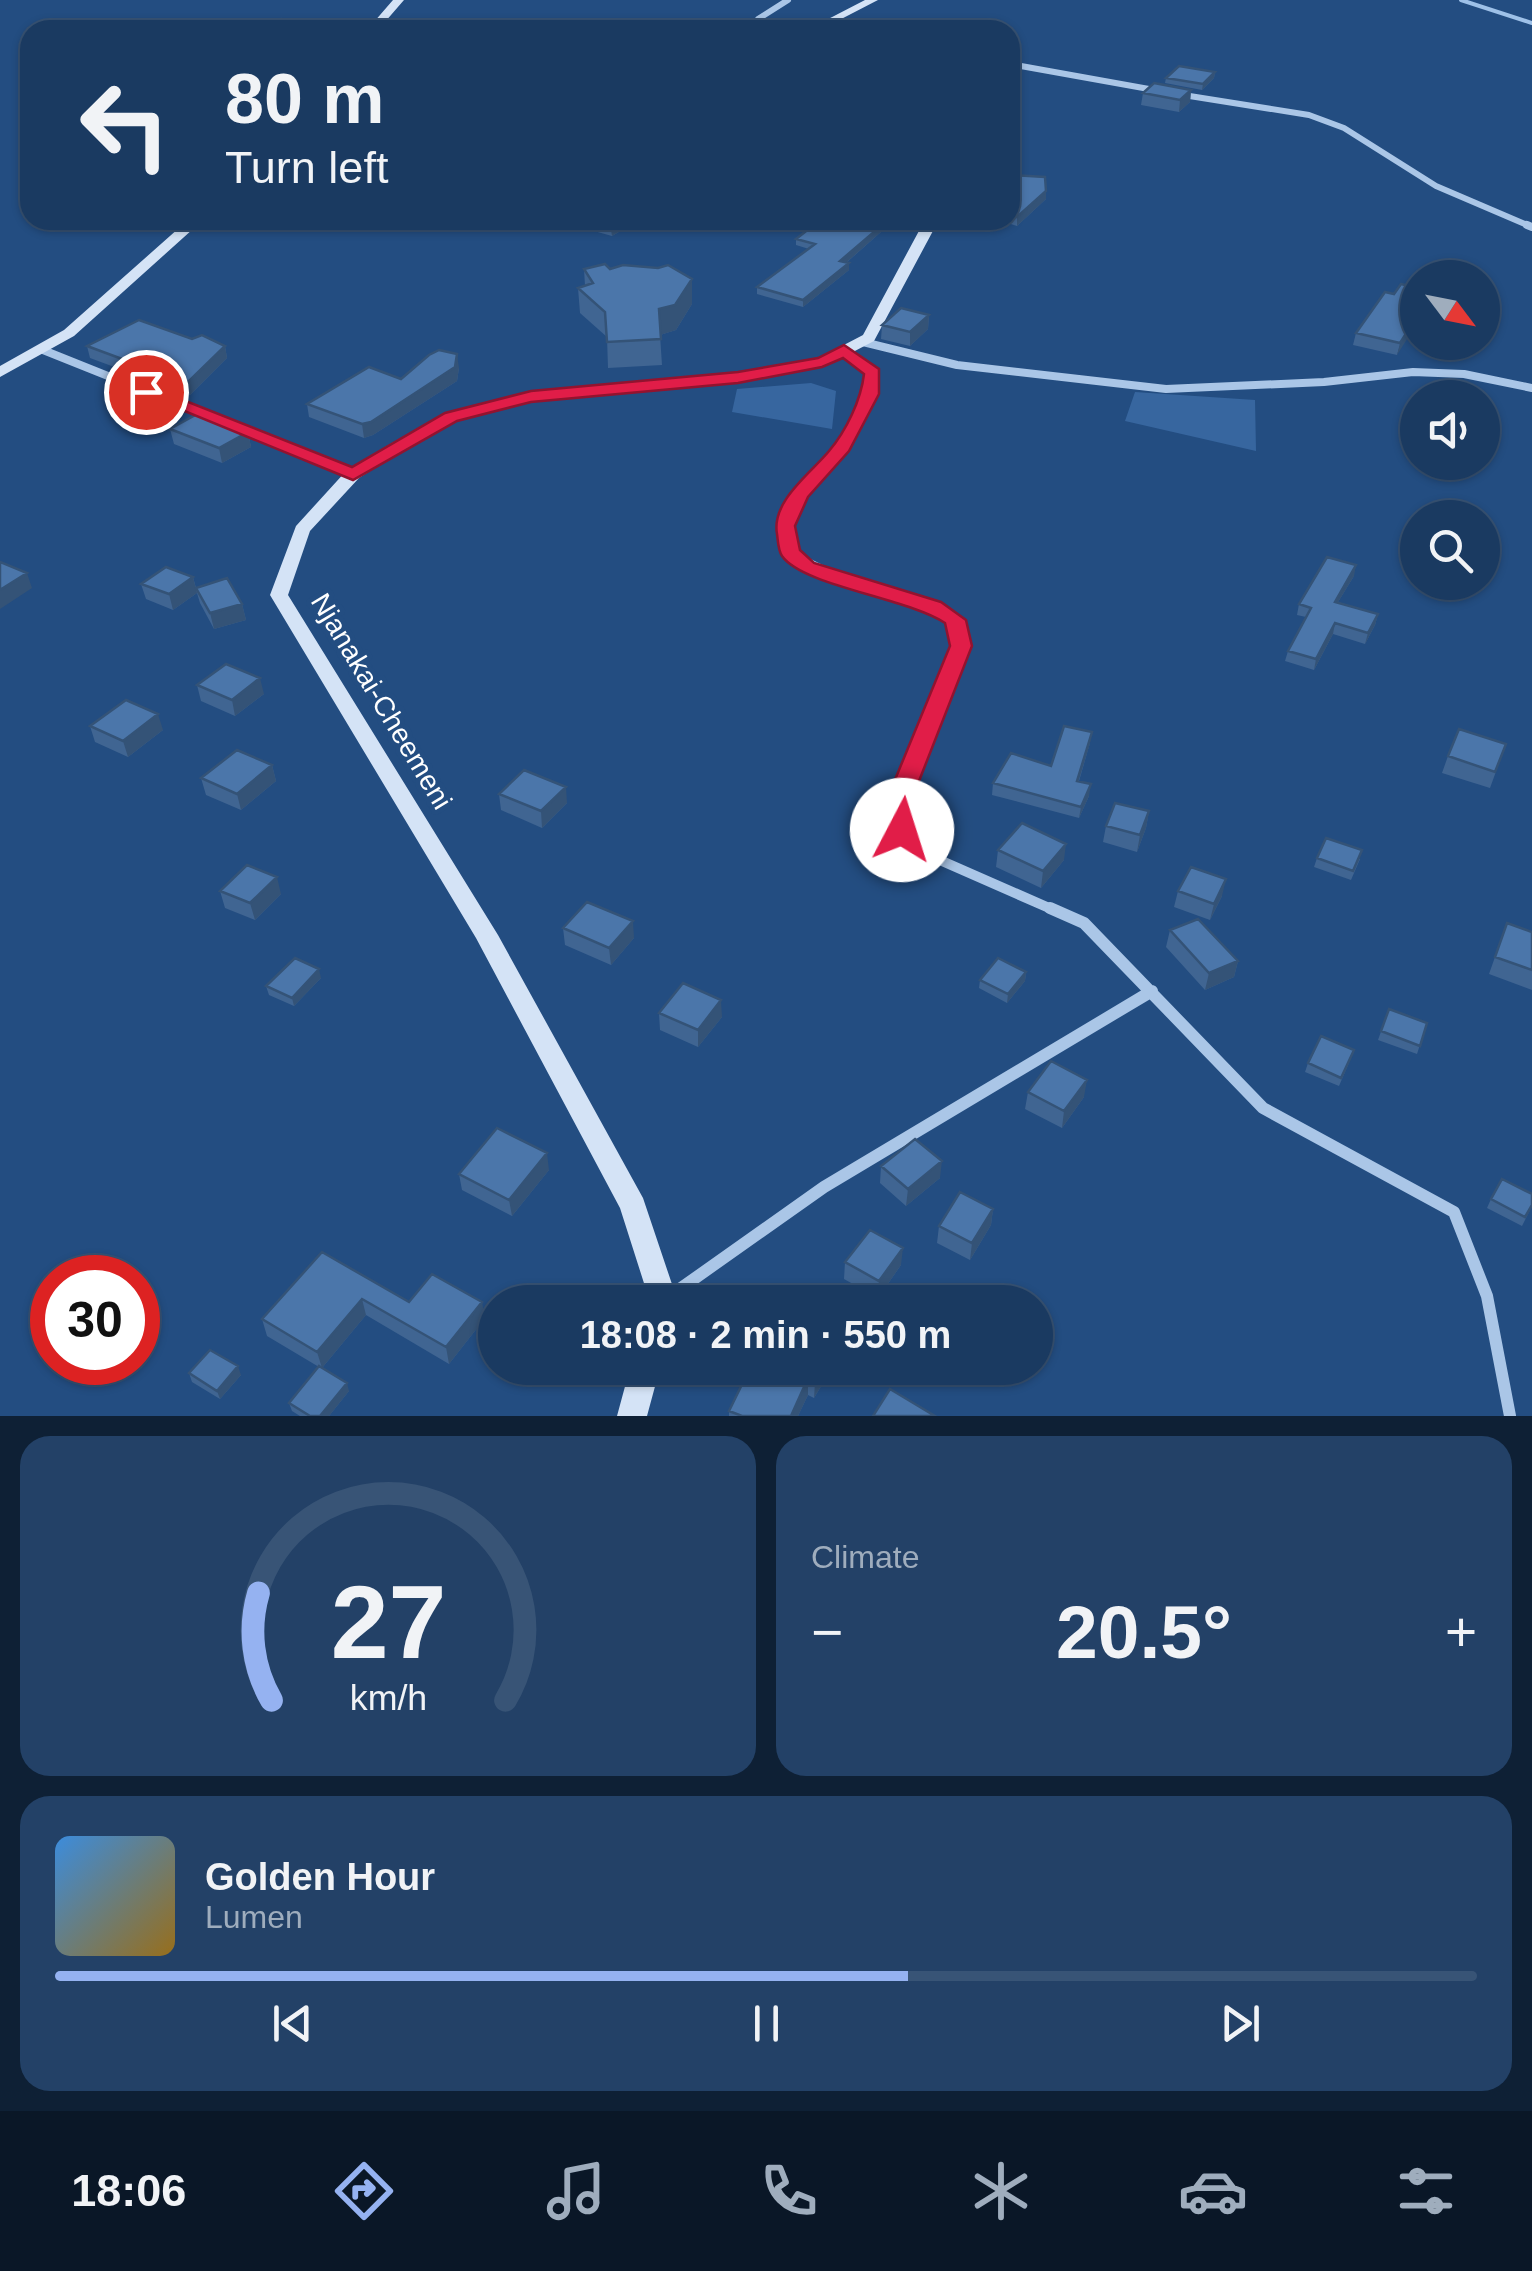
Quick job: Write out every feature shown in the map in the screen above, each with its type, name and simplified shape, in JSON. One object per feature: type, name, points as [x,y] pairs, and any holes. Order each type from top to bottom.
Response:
[{"type":"main road","points":[[381,20],[399,0]]},
{"type":"main road","points":[[830,20],[873,0]]},
{"type":"main road","points":[[0,372],[43,350],[127,285],[185,230]]},
{"type":"main road","points":[[853,346],[870,338],[926,230]]},
{"type":"main road","name":"Njanakai-Cheemeni","points":[[659,1285],[633,1206],[486,935],[279,594],[302,530],[353,474],[451,417],[531,396],[738,377],[822,362],[853,346]]},
{"type":"main road","points":[[632,1416],[641,1385]]},
{"type":"street","points":[[758,20],[788,0]]},
{"type":"street","points":[[1020,66],[1309,115],[1344,128],[1436,186],[1532,226]]},
{"type":"street","points":[[853,346],[957,365],[1166,389],[1324,382],[1413,372],[1464,374],[1532,388]]},
{"type":"street","points":[[853,346],[872,372],[870,394],[840,451],[799,495],[785,526],[790,552],[807,567],[934,606],[956,620],[961,646],[898,804],[902,830],[926,854],[1084,923],[1262,1108],[1454,1212],[1487,1296],[1510,1416]]},
{"type":"street","points":[[43,350],[353,474]]},
{"type":"street","points":[[686,1285],[824,1186],[1152,992]]},
{"type":"shaded area","points":[[811,383],[836,391],[832,429],[732,412],[737,389]]},
{"type":"shaded area","points":[[1135,392],[1255,400],[1256,451],[1125,421]]},
{"type":"building","points":[[1179,66],[1215,72],[1203,84],[1166,78]]},
{"type":"building","points":[[1154,83],[1191,90],[1180,100],[1143,93]]},
{"type":"building","points":[[1020,176],[1045,177],[1046,191],[1020,214]]},
{"type":"building","points":[[807,230],[876,230],[840,261],[849,263],[803,300],[757,287],[815,244],[796,239]]},
{"type":"building","points":[[605,264],[610,269],[623,265],[668,265],[692,279],[675,305],[659,309],[661,339],[607,342],[605,312],[578,288],[593,283],[584,269]]},
{"type":"building","points":[[1400,285],[1400,343],[1356,333],[1385,292],[1394,294]]},
{"type":"building","points":[[901,308],[929,315],[910,332],[882,325]]},
{"type":"building","points":[[139,320],[192,339],[202,335],[225,346],[187,383],[87,346]]},
{"type":"building","points":[[439,350],[457,354],[455,367],[371,422],[362,424],[307,404],[369,367],[401,379]]},
{"type":"building","points":[[199,413],[248,432],[219,448],[170,429]]},
{"type":"building","points":[[1327,557],[1356,565],[1335,602],[1378,614],[1368,633],[1335,623],[1316,659],[1288,651],[1311,608],[1299,604]]},
{"type":"building","points":[[0,562],[27,573],[0,590]]},
{"type":"building","points":[[166,567],[193,577],[169,594],[141,584]]},
{"type":"building","points":[[227,578],[242,604],[210,613],[196,588]]},
{"type":"building","points":[[226,664],[260,678],[232,700],[197,685]]},
{"type":"building","points":[[126,700],[158,714],[123,741],[90,726]]},
{"type":"building","points":[[1064,726],[1092,732],[1077,781],[1091,784],[1081,807],[993,783],[1011,753],[1051,766]]},
{"type":"building","points":[[1459,729],[1506,744],[1495,772],[1448,756]]},
{"type":"building","points":[[237,750],[272,765],[237,794],[201,778]]},
{"type":"building","points":[[524,770],[566,787],[541,811],[499,794]]},
{"type":"building","points":[[1115,803],[1149,811],[1140,835],[1106,826]]},
{"type":"building","points":[[1022,823],[1066,844],[1043,871],[998,850]]},
{"type":"building","points":[[1326,838],[1362,850],[1353,871],[1317,858]]},
{"type":"building","points":[[247,865],[277,877],[250,903],[220,891]]},
{"type":"building","points":[[1191,867],[1226,879],[1214,904],[1178,891]]},
{"type":"building","points":[[587,902],[633,921],[609,948],[563,928]]},
{"type":"building","points":[[1198,919],[1238,961],[1209,973],[1170,930]]},
{"type":"building","points":[[1507,923],[1532,932],[1532,970],[1495,957]]},
{"type":"building","points":[[295,958],[319,969],[292,998],[266,986]]},
{"type":"building","points":[[998,958],[1026,972],[1008,994],[980,980]]},
{"type":"building","points":[[683,983],[721,1000],[698,1030],[659,1013]]},
{"type":"building","points":[[1389,1009],[1427,1023],[1420,1046],[1381,1031]]},
{"type":"building","points":[[1321,1036],[1354,1050],[1341,1078],[1308,1063]]},
{"type":"building","points":[[1051,1061],[1087,1080],[1064,1111],[1028,1092]]},
{"type":"building","points":[[497,1128],[547,1153],[509,1200],[459,1174]]},
{"type":"building","points":[[915,1139],[942,1161],[908,1189],[881,1166]]},
{"type":"building","points":[[1502,1179],[1532,1194],[1532,1205],[1525,1217],[1491,1199]]},
{"type":"building","points":[[960,1192],[993,1209],[972,1243],[939,1226]]},
{"type":"building","points":[[870,1230],[903,1248],[879,1281],[845,1262]]},
{"type":"building","points":[[322,1252],[409,1302],[432,1274],[478,1300],[478,1307],[446,1347],[362,1299],[317,1352],[262,1319]]},
{"type":"building","points":[[210,1350],[238,1366],[217,1391],[189,1373]]},
{"type":"building","points":[[319,1366],[347,1383],[320,1416],[310,1416],[289,1403]]},
{"type":"building","points":[[742,1385],[805,1385],[791,1416],[742,1416],[729,1411]]},
{"type":"building","points":[[890,1389],[935,1416],[873,1416]]},
{"type":"waterway","points":[[1461,0],[1532,23]]},
{"type":"route","points":[[146,392],[353,474],[451,417],[531,396],[738,377],[822,362],[844,350],[872,372],[870,394],[840,451],[799,495],[785,526],[790,552],[807,567],[934,606],[956,620],[961,646],[898,804],[902,830]]}]
